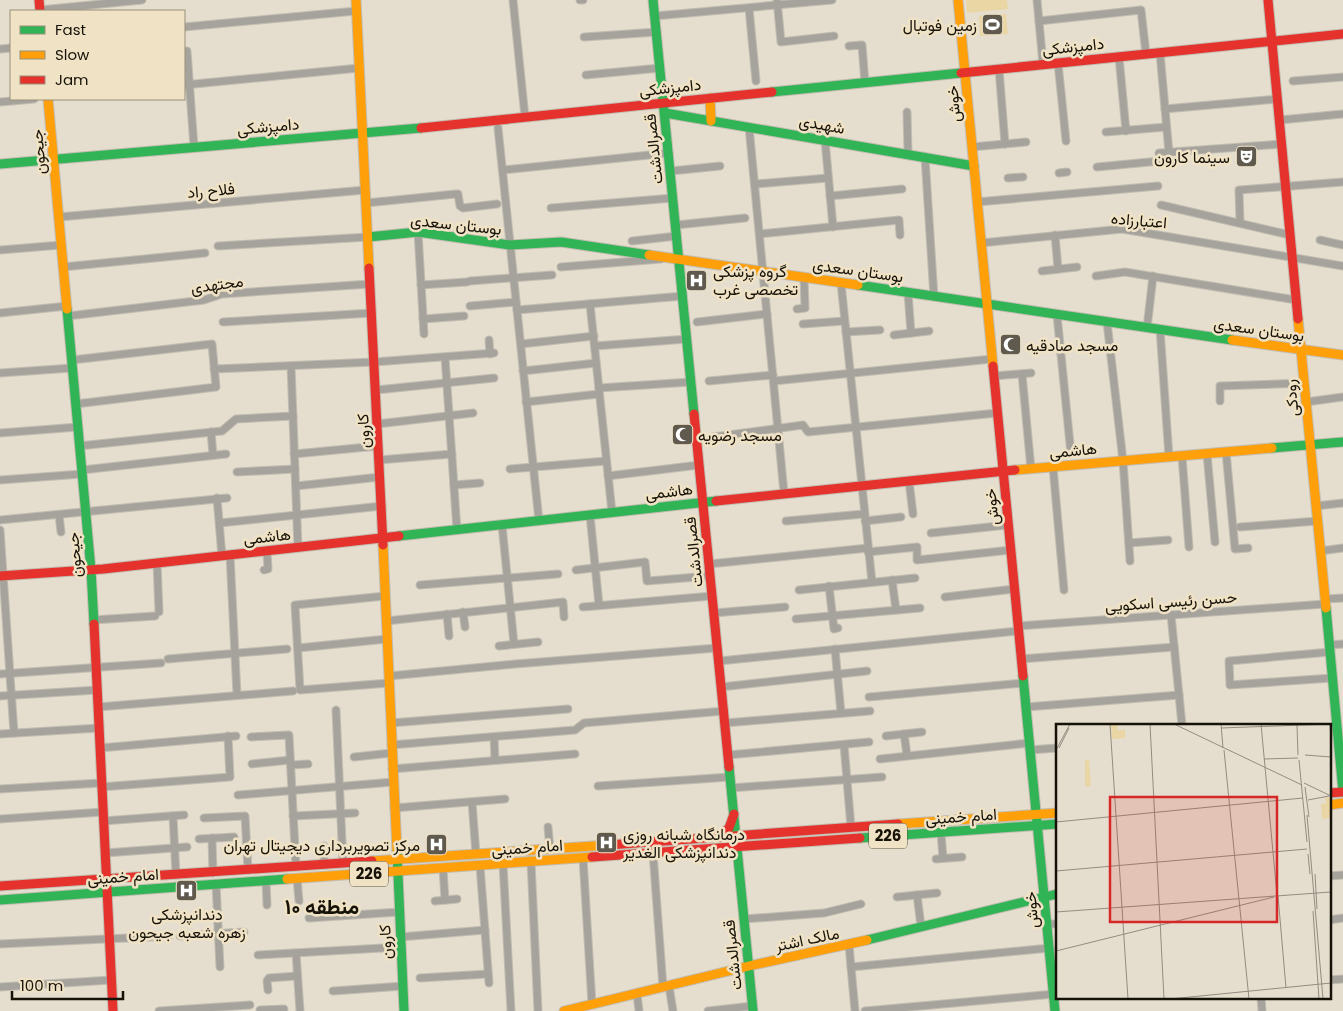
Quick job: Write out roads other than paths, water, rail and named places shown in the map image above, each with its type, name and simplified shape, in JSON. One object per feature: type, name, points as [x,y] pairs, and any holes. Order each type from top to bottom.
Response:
[{"type":"main road","name":"کارون","points":[[356,0],[382,506],[404,1011]]},
{"type":"main road","name":"قصرالدشت","points":[[653,0],[677,236],[675,259],[683,296],[753,1008]]},
{"type":"main road","name":"خوش","points":[[958,0],[1036,814],[1045,897],[1052,924],[1050,948],[1054,970],[1055,1011]]},
{"type":"main road","name":"رودکی","points":[[1268,0],[1343,792]]},
{"type":"main road","name":"دامپزشکی","points":[[0,164],[498,124],[525,117],[1343,34]]},
{"type":"main road","points":[[710,98],[711,121]]},
{"type":"main road","name":"جیحون","points":[[48,100],[91,570],[113,1011]]},
{"type":"main road","name":"شهیدی","points":[[665,113],[974,166]]},
{"type":"main road","name":"بوستان سعدی","points":[[368,237],[418,232],[510,245],[562,242],[1343,355]]},
{"type":"main road","name":"هاشمی","points":[[2,576],[91,570],[226,556],[703,502],[1003,471],[1343,442]]},
{"type":"main road","points":[[1330,793],[1343,792]]},
{"type":"main road","name":"امام خمینی","points":[[0,886],[213,873],[1056,813]]},
{"type":"main road","points":[[718,837],[728,830],[734,814]]},
{"type":"main road","name":"امام خمینی","points":[[0,900],[1056,824]]},
{"type":"main road","points":[[73,882],[78,886],[78,890],[73,895]]},
{"type":"main road","name":"مالک اشتر","points":[[564,1011],[749,966],[849,946],[921,926],[1056,894]]},
{"type":"street","points":[[49,10],[142,0]]},
{"type":"street","points":[[513,0],[525,117]]},
{"type":"street","points":[[655,16],[749,8],[777,2],[832,0]]},
{"type":"street","points":[[1037,0],[1042,64]]},
{"type":"street","points":[[777,2],[781,42],[834,36]]},
{"type":"street","points":[[749,8],[756,81]]},
{"type":"street","points":[[1039,21],[1141,10],[1146,54]]},
{"type":"street","points":[[185,27],[356,11]]},
{"type":"street","points":[[584,38],[657,32]]},
{"type":"street","points":[[849,46],[862,45],[865,82]]},
{"type":"street","points":[[187,51],[187,84],[194,147]]},
{"type":"street","points":[[1160,53],[1169,153]]},
{"type":"street","points":[[1119,57],[1126,131]]},
{"type":"street","points":[[1058,63],[1066,141]]},
{"type":"street","points":[[187,84],[359,68]]},
{"type":"street","points":[[586,75],[660,68]]},
{"type":"street","points":[[999,69],[1005,144]]},
{"type":"street","points":[[1293,81],[1343,77]]},
{"type":"street","points":[[1165,110],[1278,99]]},
{"type":"street","points":[[0,102],[23,100]]},
{"type":"street","points":[[907,112],[908,154]]},
{"type":"street","points":[[1280,120],[1343,114]]},
{"type":"street","points":[[498,124],[539,521]]},
{"type":"street","points":[[749,127],[784,494]]},
{"type":"street","points":[[1106,132],[1166,127]]},
{"type":"street","points":[[825,140],[833,227]]},
{"type":"street","points":[[972,147],[1026,142]]},
{"type":"street","points":[[1097,167],[1160,161],[1159,153],[1282,144]]},
{"type":"street","points":[[503,170],[669,153]]},
{"type":"street","points":[[925,157],[934,297]]},
{"type":"street","points":[[671,171],[720,166]]},
{"type":"street","points":[[1059,173],[1067,172]]},
{"type":"street","points":[[1008,178],[1023,177]]},
{"type":"street","points":[[755,184],[828,178]]},
{"type":"street","points":[[1240,223],[1238,190],[1343,182]]},
{"type":"street","points":[[977,202],[1158,186]]},
{"type":"street","points":[[830,196],[902,189]]},
{"type":"street","name":"فلاح راد","points":[[59,216],[365,190]]},
{"type":"street","points":[[366,203],[458,194],[460,206],[464,208],[497,204]]},
{"type":"street","points":[[551,208],[673,198]]},
{"type":"street","points":[[1161,204],[1290,235]]},
{"type":"street","points":[[676,225],[745,218]]},
{"type":"street","points":[[760,234],[899,220],[900,235]]},
{"type":"street","name":"اعتبارزاده","points":[[981,243],[1128,229],[1343,266]]},
{"type":"street","points":[[418,232],[424,334]]},
{"type":"street","points":[[1054,235],[1058,269]]},
{"type":"street","points":[[632,241],[677,236]]},
{"type":"street","points":[[218,246],[368,237]]},
{"type":"street","points":[[1320,240],[1343,245]]},
{"type":"street","points":[[0,250],[61,246]]},
{"type":"street","points":[[63,266],[205,253]]},
{"type":"street","points":[[561,267],[675,259]]},
{"type":"street","points":[[1042,271],[1078,267]]},
{"type":"street","points":[[1096,276],[1125,272],[1296,300]]},
{"type":"street","points":[[421,285],[552,275]]},
{"type":"street","points":[[1148,328],[1153,276]]},
{"type":"street","points":[[798,309],[806,308],[804,278]]},
{"type":"street","points":[[841,283],[872,582]]},
{"type":"street","name":"مجتهدی","points":[[68,316],[204,300],[222,294],[370,284]]},
{"type":"street","points":[[908,293],[911,333]]},
{"type":"street","points":[[470,306],[590,304],[683,296]]},
{"type":"street","points":[[590,304],[612,512]]},
{"type":"street","points":[[0,313],[67,306]]},
{"type":"street","points":[[224,322],[372,313]]},
{"type":"street","points":[[697,322],[767,314]]},
{"type":"street","points":[[1057,314],[1071,454]]},
{"type":"street","points":[[423,319],[464,316]]},
{"type":"street","points":[[803,324],[844,321]]},
{"type":"street","points":[[1107,322],[1123,461],[1130,561]]},
{"type":"street","points":[[846,332],[880,330]]},
{"type":"street","points":[[1160,330],[1169,457]]},
{"type":"street","points":[[894,335],[929,331]]},
{"type":"street","points":[[520,344],[594,336]]},
{"type":"street","points":[[594,346],[687,339]]},
{"type":"street","points":[[214,369],[374,362],[492,353],[488,340]]},
{"type":"street","points":[[0,373],[212,344],[216,387],[76,404]]},
{"type":"street","points":[[445,357],[457,530]]},
{"type":"street","points":[[709,381],[850,373],[992,359]]},
{"type":"street","points":[[523,372],[596,363]]},
{"type":"street","points":[[291,366],[298,548]]},
{"type":"street","points":[[994,376],[1031,373]]},
{"type":"street","points":[[1022,374],[1032,469]]},
{"type":"street","points":[[376,390],[494,378]]},
{"type":"street","points":[[526,402],[599,391],[691,382]]},
{"type":"street","points":[[1220,401],[1220,386],[1304,383]]},
{"type":"street","points":[[1306,402],[1343,396]]},
{"type":"street","points":[[377,424],[473,413]]},
{"type":"street","points":[[713,437],[803,425],[808,432],[997,413]]},
{"type":"street","points":[[80,446],[222,431],[236,419],[293,416]]},
{"type":"street","points":[[0,433],[78,427]]},
{"type":"street","points":[[211,432],[213,455]]},
{"type":"street","points":[[294,454],[378,446]]},
{"type":"street","points":[[1226,452],[1234,549],[1248,548]]},
{"type":"street","points":[[0,480],[226,454]]},
{"type":"street","points":[[379,460],[452,454]]},
{"type":"street","points":[[1207,454],[1215,542]]},
{"type":"street","points":[[1182,456],[1189,547]]},
{"type":"street","points":[[510,469],[606,461]]},
{"type":"street","points":[[608,476],[700,465]]},
{"type":"street","points":[[1053,467],[1064,590]]},
{"type":"street","points":[[237,472],[295,469]]},
{"type":"street","points":[[445,473],[453,472]]},
{"type":"street","points":[[296,486],[380,477]]},
{"type":"street","points":[[909,481],[913,514]]},
{"type":"street","points":[[454,486],[480,483]]},
{"type":"street","points":[[217,498],[226,556],[237,696]]},
{"type":"street","points":[[0,520],[227,498]]},
{"type":"street","points":[[1316,506],[1343,503]]},
{"type":"street","points":[[220,523],[382,506]]},
{"type":"street","points":[[59,515],[61,532]]},
{"type":"street","points":[[590,515],[599,605]]},
{"type":"street","points":[[786,521],[901,517]]},
{"type":"street","points":[[1240,527],[1317,521]]},
{"type":"street","points":[[931,533],[1008,524]]},
{"type":"street","points":[[502,525],[514,644]]},
{"type":"street","points":[[0,530],[14,733]]},
{"type":"street","points":[[1128,543],[1168,540]]},
{"type":"street","points":[[709,564],[917,547],[917,560],[1011,550]]},
{"type":"street","points":[[1320,551],[1343,548]]},
{"type":"street","points":[[264,570],[268,570],[267,551]]},
{"type":"street","points":[[576,570],[645,562],[646,580],[710,576]]},
{"type":"street","points":[[93,620],[157,614],[156,563]]},
{"type":"street","points":[[420,585],[558,574]]},
{"type":"street","points":[[799,590],[915,578]]},
{"type":"street","points":[[892,580],[896,610]]},
{"type":"street","points":[[829,586],[834,629],[838,628]]},
{"type":"street","points":[[945,597],[1014,589]]},
{"type":"street","points":[[296,690],[298,648],[295,605],[385,596]]},
{"type":"street","points":[[583,607],[712,596]]},
{"type":"street","name":"حسن رئیسی اسکویی","points":[[719,661],[1018,628],[1325,602],[1343,598]]},
{"type":"street","points":[[386,621],[563,602],[564,617]]},
{"type":"street","points":[[714,613],[785,607]]},
{"type":"street","points":[[796,619],[920,608]]},
{"type":"street","points":[[463,612],[465,627]]},
{"type":"street","points":[[447,614],[449,636]]},
{"type":"street","points":[[1171,615],[1182,724]]},
{"type":"street","points":[[298,648],[387,639]]},
{"type":"street","points":[[499,646],[538,642]]},
{"type":"street","points":[[1332,678],[1230,686],[1229,662],[1329,648],[1343,644]]},
{"type":"street","points":[[1021,659],[1174,647]]},
{"type":"street","points":[[98,707],[296,690],[515,664],[717,648]]},
{"type":"street","points":[[0,674],[96,668],[287,649]]},
{"type":"street","points":[[835,649],[841,713]]},
{"type":"street","points":[[721,687],[867,671]]},
{"type":"street","points":[[869,697],[1024,683]]},
{"type":"street","points":[[0,696],[97,690]]},
{"type":"street","points":[[1026,707],[1179,695]]},
{"type":"street","points":[[390,722],[568,709]]},
{"type":"street","points":[[336,710],[343,863]]},
{"type":"street","points":[[725,723],[870,711]]},
{"type":"street","points":[[354,756],[392,749],[494,737],[575,730],[584,723],[724,712]]},
{"type":"street","points":[[0,734],[99,728]]},
{"type":"street","points":[[886,736],[922,732]]},
{"type":"street","points":[[904,734],[907,755]]},
{"type":"street","points":[[251,737],[289,735],[296,867]]},
{"type":"street","points":[[0,789],[230,777],[228,736]]},
{"type":"street","points":[[100,748],[236,736]]},
{"type":"street","points":[[494,737],[495,760]]},
{"type":"street","points":[[728,755],[869,742]]},
{"type":"street","points":[[844,745],[851,827]]},
{"type":"street","points":[[880,759],[907,755],[1030,747],[1056,748]]},
{"type":"street","points":[[392,769],[575,754]]},
{"type":"street","points":[[252,764],[308,764]]},
{"type":"street","points":[[598,786],[730,777]]},
{"type":"street","points":[[731,788],[882,777]]},
{"type":"street","points":[[238,795],[393,782]]},
{"type":"street","points":[[394,808],[505,799]]},
{"type":"street","points":[[472,802],[476,854]]},
{"type":"street","points":[[293,816],[355,813]]},
{"type":"street","points":[[0,819],[184,815]]},
{"type":"street","points":[[173,816],[176,875]]},
{"type":"street","points":[[206,818],[245,816],[248,870]]},
{"type":"street","points":[[548,827],[550,849]]},
{"type":"street","points":[[941,833],[940,859],[962,857]]},
{"type":"street","points":[[199,839],[234,837]]},
{"type":"street","points":[[212,838],[213,873]]},
{"type":"street","points":[[324,846],[324,865]]},
{"type":"street","points":[[105,854],[187,847]]},
{"type":"street","points":[[653,853],[666,986],[673,1011]]},
{"type":"street","points":[[583,858],[592,1004]]},
{"type":"street","points":[[531,862],[538,1011]]},
{"type":"street","points":[[503,864],[511,1011]]},
{"type":"street","points":[[480,866],[489,983]]},
{"type":"street","points":[[654,866],[663,866]]},
{"type":"street","points":[[443,868],[445,900]]},
{"type":"street","points":[[1330,876],[1343,875]]},
{"type":"street","points":[[297,878],[298,901]]},
{"type":"street","points":[[266,880],[267,905]]},
{"type":"street","points":[[216,884],[220,967]]},
{"type":"street","points":[[897,897],[937,893]]},
{"type":"street","points":[[917,895],[921,926]]},
{"type":"street","points":[[435,901],[456,899]]},
{"type":"street","points":[[744,919],[824,913],[861,904]]},
{"type":"street","points":[[309,918],[399,912]]},
{"type":"street","points":[[1330,920],[1343,918]]},
{"type":"street","points":[[400,937],[485,930]]},
{"type":"street","points":[[180,936],[244,932]]},
{"type":"street","points":[[0,944],[169,936]]},
{"type":"street","points":[[849,946],[855,1011]]},
{"type":"street","points":[[258,955],[401,948]]},
{"type":"street","points":[[851,967],[1050,948]]},
{"type":"street","points":[[296,953],[300,1011]]},
{"type":"street","points":[[420,978],[488,974]]},
{"type":"street","points":[[268,990],[267,981],[271,978],[297,976]]},
{"type":"street","points":[[1330,980],[1343,979]]},
{"type":"street","points":[[0,987],[111,980]]},
{"type":"street","points":[[333,991],[403,986]]},
{"type":"street","points":[[637,994],[639,1011]]},
{"type":"street","points":[[864,1011],[1054,994]]},
{"type":"street","points":[[1261,998],[1262,1011]]},
{"type":"street","points":[[158,1011],[250,1005]]},
{"type":"street","points":[[708,1011],[753,1008]]},
{"type":"street","points":[[260,1010],[284,1009]]},
{"type":"place","name":"زمین فوتبال","points":[[993,25]]},
{"type":"place","name":"سینما کارون","points":[[1246,157]]},
{"type":"place","name":"گروه پزشکی تخصصی غرب","points":[[697,280]]},
{"type":"place","name":"مسجد صادقیه","points":[[1010,345]]},
{"type":"place","name":"مسجد رضویه","points":[[682,435]]},
{"type":"place","name":"درمانگاه شبانه روزی دندانپزشکی الغدیر","points":[[607,843]]},
{"type":"place","name":"مرکز تصویربرداری دیجیتال تهران","points":[[436,845]]},
{"type":"place","name":"دندانپزشکی زهره شعبه جیحون","points":[[187,890]]},
{"type":"district","name":"منطقه ۱۰","points":[[322,907]]}]
